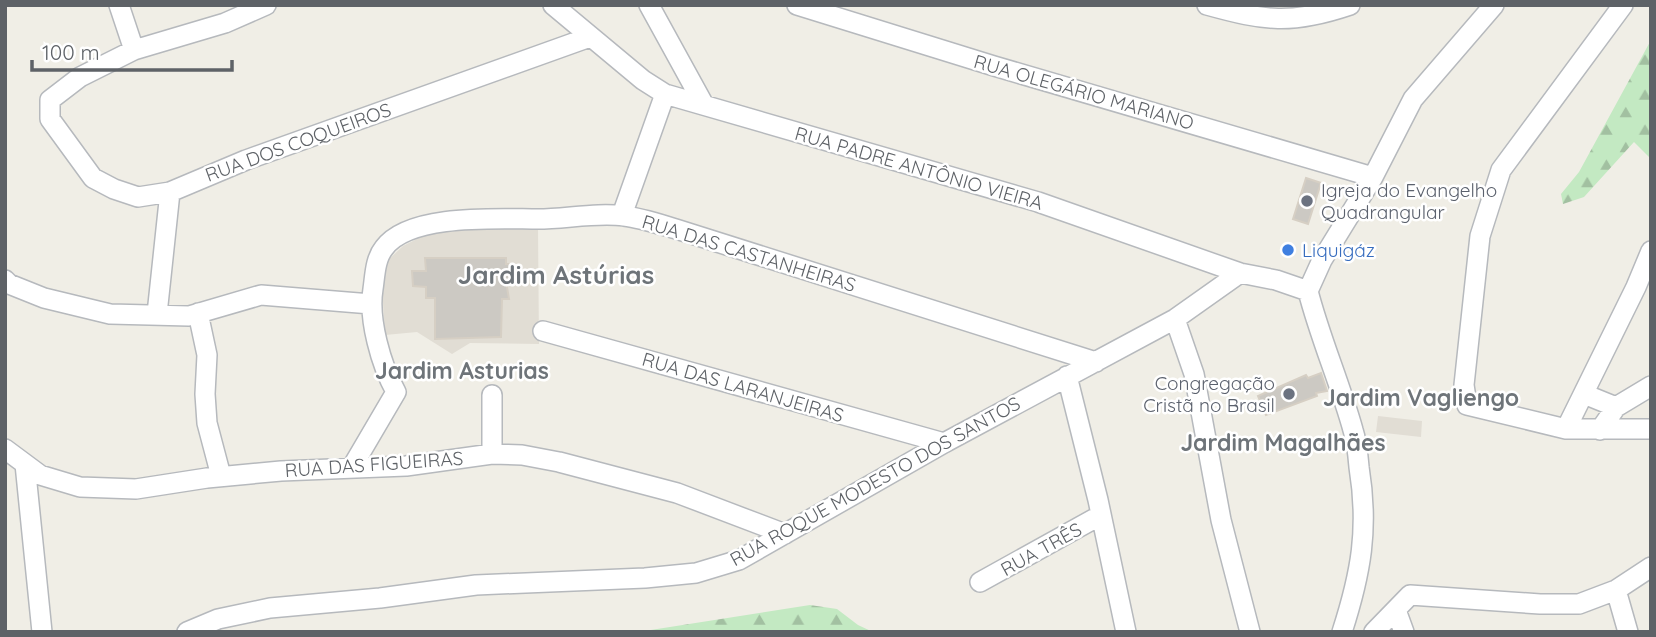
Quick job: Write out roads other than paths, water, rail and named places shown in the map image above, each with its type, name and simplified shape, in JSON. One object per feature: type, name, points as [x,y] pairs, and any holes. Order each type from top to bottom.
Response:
[{"type":"street","points":[[119,5],[134,50],[225,23],[266,5]]},
{"type":"street","name":"RUA PADRE ANTÔNIO VIEIRA","points":[[553,5],[643,80],[665,93],[1038,202],[1240,273],[1308,291]]},
{"type":"street","points":[[649,5],[704,105]]},
{"type":"street","name":"RUA OLEGÁRIO MARIANO","points":[[797,5],[1373,177]]},
{"type":"street","points":[[1214,6],[1262,19],[1286,20],[1323,14],[1350,5]]},
{"type":"street","points":[[1342,632],[1356,587],[1362,553],[1365,517],[1362,480],[1354,433],[1308,291],[1322,260],[1373,177],[1413,99],[1494,5]]},
{"type":"street","points":[[1623,5],[1501,170],[1480,236],[1464,385],[1467,405],[1566,429],[1651,429]]},
{"type":"street","name":"RUA DOS COQUEIROS","points":[[134,50],[80,77],[50,100],[50,119],[93,177],[114,189],[138,197],[170,192],[246,160],[590,37]]},
{"type":"street","points":[[622,215],[665,93]]},
{"type":"street","points":[[157,314],[170,192]]},
{"type":"street","name":"RUA DAS CASTANHEIRAS","points":[[352,467],[396,392],[385,372],[371,303],[377,262],[384,248],[394,238],[429,224],[480,217],[539,219],[622,215],[676,229],[1096,362]]},
{"type":"street","points":[[1566,429],[1651,251]]},
{"type":"street","name":"RUA ROQUE MODESTO DOS SANTOS","points":[[187,632],[218,619],[270,608],[380,598],[476,585],[590,581],[696,573],[738,560],[944,443],[1175,319],[1240,273]]},
{"type":"street","points":[[5,280],[44,298],[110,314],[189,316],[261,295],[371,303]]},
{"type":"street","points":[[198,313],[208,355],[205,394],[207,423],[221,476]]},
{"type":"street","points":[[1175,319],[1194,374],[1221,520],[1251,632]]},
{"type":"street","name":"RUA DAS LARANJEIRAS","points":[[542,331],[944,443]]},
{"type":"street","points":[[1067,376],[1126,632]]},
{"type":"street","points":[[1600,430],[1616,407],[1651,386]]},
{"type":"street","points":[[1584,394],[1616,407]]},
{"type":"street","points":[[492,395],[492,454]]},
{"type":"street","name":"RUA DAS FIGUEIRAS","points":[[5,449],[40,475],[80,487],[136,489],[221,476],[406,466],[492,454],[522,455],[559,461],[677,493],[785,534]]},
{"type":"street","points":[[25,464],[42,632]]},
{"type":"street","name":"RUA TRÊS","points":[[980,582],[1101,515]]},
{"type":"street","points":[[1374,632],[1410,595],[1579,604],[1616,590],[1651,567]]},
{"type":"street","points":[[1616,590],[1628,632]]},
{"type":"street","points":[[1396,610],[1404,632]]},
{"type":"place","name":"Igreja do Evangelho Quadrangular","points":[[1307,201]]},
{"type":"place","name":"Liquigáz","points":[[1288,250]]},
{"type":"place","name":"Congregação Cristã no Brasil","points":[[1289,394]]},
{"type":"district","name":"Jardim Astúrias","points":[[556,275]]},
{"type":"district","name":"Jardim Asturias","points":[[462,371]]},
{"type":"district","name":"Jardim Vagliengo","points":[[1421,398]]},
{"type":"district","name":"Jardim Magalhães","points":[[1283,443]]}]
